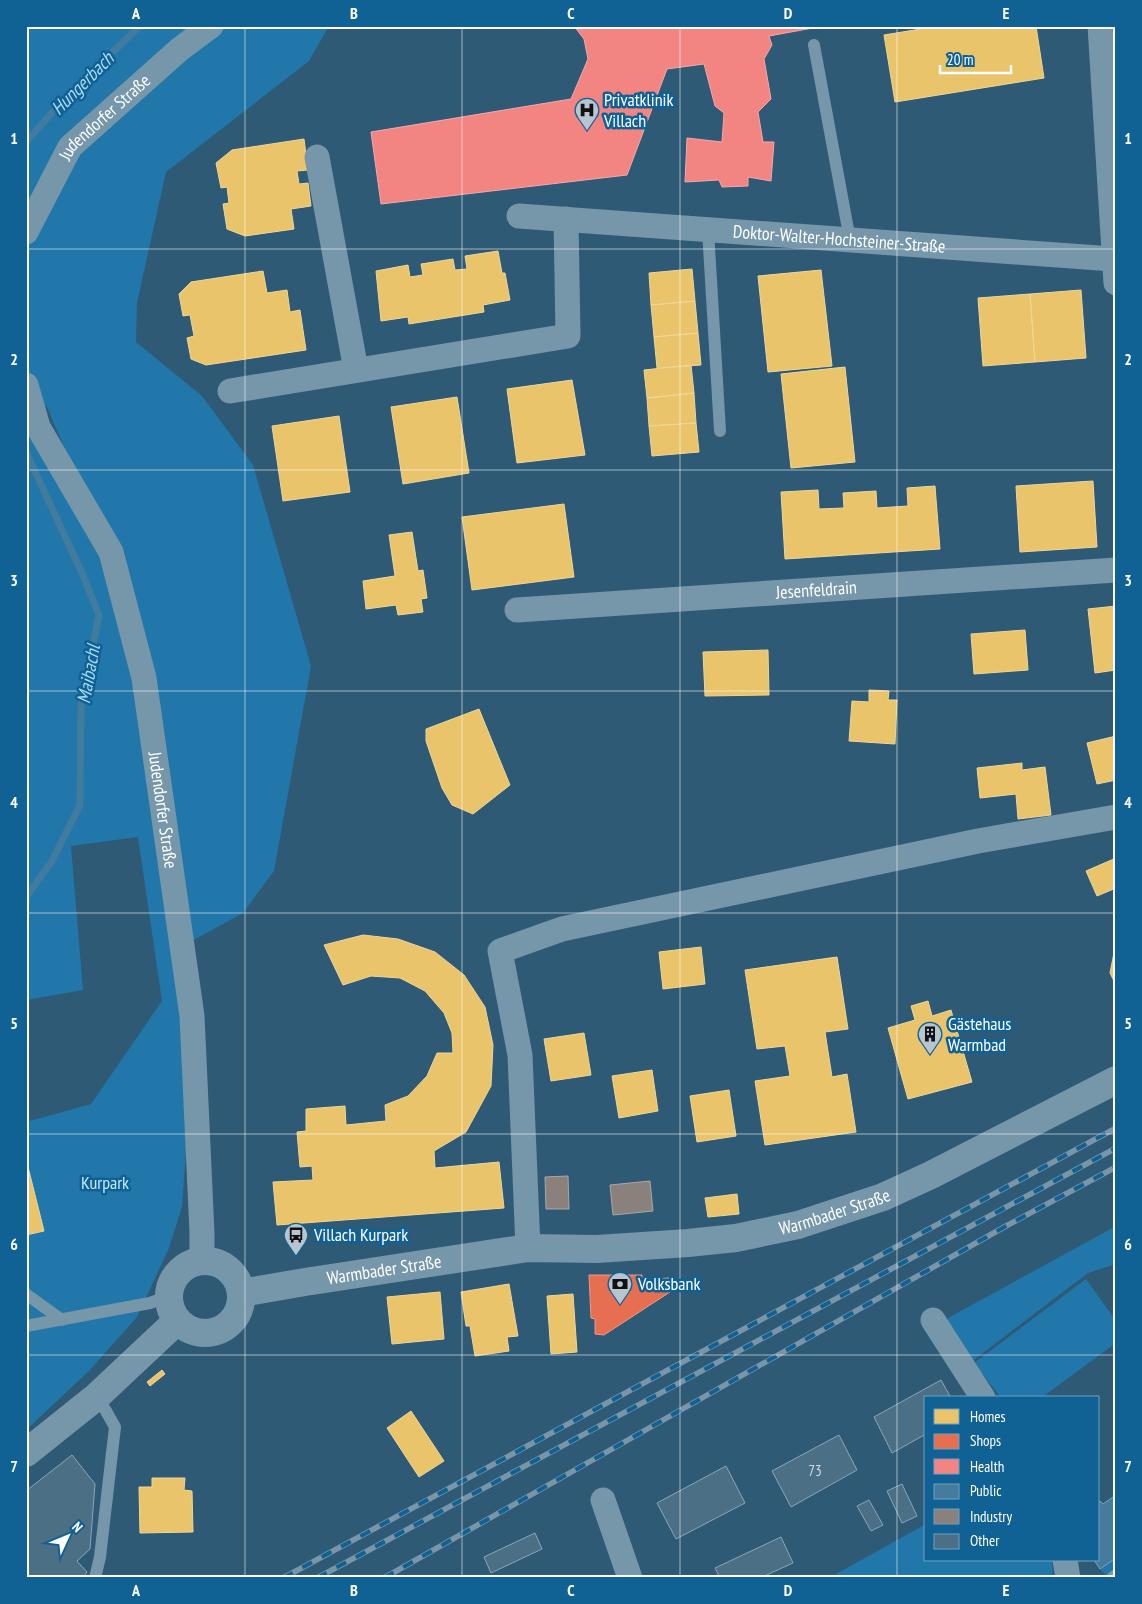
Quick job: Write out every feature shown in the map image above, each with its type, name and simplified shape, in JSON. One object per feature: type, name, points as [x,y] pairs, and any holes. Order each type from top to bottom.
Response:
[{"type":"street","name":"Judendorfer Straße","points":[[26,232],[70,148],[180,49],[211,26]]},
{"type":"street","points":[[1100,26],[1109,78],[1114,271]]},
{"type":"street","points":[[317,157],[356,370]]},
{"type":"street","name":"Doktor-Walter-Hochsteiner-Straße","points":[[519,216],[850,240],[1114,271]]},
{"type":"street","points":[[230,391],[568,336],[566,219]]},
{"type":"street","name":"Judendorfer Straße","points":[[26,385],[31,429],[110,552],[144,678],[192,1016],[202,1261]]},
{"type":"street","name":"Jesenfeldrain","points":[[518,610],[1116,570]]},
{"type":"street","points":[[528,1248],[520,1055],[500,951],[562,929],[978,841],[1116,817]]},
{"type":"street","name":"Warmbader Straße","points":[[241,1294],[305,1282],[528,1248],[597,1249],[688,1243],[736,1238],[798,1225],[883,1197],[931,1175],[1116,1080]]},
{"type":"street","points":[[26,1454],[96,1397],[165,1307],[170,1286],[175,1276],[183,1268],[192,1263],[202,1261],[224,1266],[232,1273],[238,1283],[241,1294],[241,1305],[229,1325],[219,1331],[208,1334],[197,1333],[186,1328],[165,1307]]},
{"type":"street","points":[[934,1320],[982,1396]]},
{"type":"street","points":[[604,1500],[630,1578]]},
{"type":"street","points":[[1065,1562],[1068,1578]]},
{"type":"lane","points":[[814,45],[850,240]]},
{"type":"lane","points":[[708,230],[720,431]]},
{"type":"lane","points":[[26,1294],[62,1320]]},
{"type":"lane","points":[[26,1326],[165,1307]]},
{"type":"lane","points":[[95,1578],[100,1557],[115,1427],[96,1397]]},
{"type":"lane","points":[[1112,1578],[1116,1575]]},
{"type":"green space","name":"Kurpark","points":[[26,26],[329,26],[309,61],[166,172],[137,303],[136,342],[202,396],[253,465],[311,666],[274,871],[243,913],[190,942],[189,1109],[182,1207],[169,1248],[137,1317],[89,1371],[26,1430],[26,1108],[30,1121],[91,1104],[162,1001],[138,837],[71,846],[83,990],[26,1000]],"holes":[[[46,405],[71,463],[114,546],[140,614],[152,667],[104,559],[36,443]]]},
{"type":"green space","points":[[1116,1226],[1116,1264],[1088,1273],[967,1365],[948,1330],[948,1318]]},
{"type":"green space","points":[[1086,1279],[1116,1321],[1116,1343],[1044,1396],[999,1396],[974,1363]]},
{"type":"green space","points":[[924,1525],[924,1562],[1052,1562],[1053,1578],[829,1578]]},
{"type":"green space","points":[[1116,1558],[1116,1578],[1108,1578],[1100,1569]]},
{"type":"building: Homes","points":[[939,26],[1036,26],[1044,78],[895,102],[884,35]]},
{"type":"building: Homes","points":[[304,139],[308,170],[297,171],[299,184],[308,183],[311,206],[291,209],[294,229],[245,236],[227,229],[223,204],[229,203],[227,187],[221,188],[216,163],[232,150]]},
{"type":"building: Homes","points":[[498,251],[502,273],[505,273],[510,300],[483,305],[484,312],[409,324],[408,317],[381,321],[376,271],[408,265],[410,277],[423,275],[421,264],[453,259],[455,270],[467,269],[465,256]]},
{"type":"building: Homes","points":[[692,269],[695,301],[651,305],[649,273]]},
{"type":"building: Homes","points":[[821,270],[832,366],[768,372],[758,276]]},
{"type":"building: Homes","points":[[263,271],[267,293],[287,290],[290,312],[300,310],[306,350],[206,365],[191,359],[187,338],[194,336],[190,315],[183,316],[179,294],[191,282]]},
{"type":"building: Homes","points":[[1081,290],[1086,358],[1035,362],[1030,294]]},
{"type":"building: Homes","points":[[1030,294],[1035,362],[983,366],[978,298]]},
{"type":"building: Homes","points":[[695,301],[698,333],[654,337],[651,305]]},
{"type":"building: Homes","points":[[698,333],[701,365],[657,368],[654,337]]},
{"type":"building: Homes","points":[[691,365],[694,393],[647,398],[644,370]]},
{"type":"building: Homes","points":[[845,367],[855,462],[791,468],[781,374]]},
{"type":"building: Homes","points":[[572,380],[585,455],[517,463],[507,389]]},
{"type":"building: Homes","points":[[694,393],[696,423],[649,426],[647,398]]},
{"type":"building: Homes","points":[[457,397],[469,473],[403,484],[391,407]]},
{"type":"building: Homes","points":[[339,416],[350,492],[283,501],[272,426]]},
{"type":"building: Homes","points":[[696,423],[699,452],[652,456],[649,426]]},
{"type":"building: Homes","points":[[1093,481],[1097,547],[1020,552],[1016,486]]},
{"type":"building: Homes","points":[[935,486],[940,549],[785,559],[781,492],[818,490],[819,509],[844,508],[843,493],[876,491],[877,508],[908,506],[907,488]]},
{"type":"building: Homes","points":[[564,504],[574,577],[472,590],[462,517]]},
{"type":"building: Homes","points":[[412,532],[418,571],[423,570],[427,598],[421,599],[423,612],[398,615],[396,605],[366,609],[363,581],[395,576],[389,535]]},
{"type":"building: Homes","points":[[1116,606],[1116,670],[1095,673],[1088,609]]},
{"type":"building: Homes","points":[[1025,630],[1028,670],[974,674],[971,634]]},
{"type":"building: Homes","points":[[768,650],[769,695],[705,696],[703,652]]},
{"type":"building: Homes","points":[[869,690],[889,691],[888,700],[897,700],[895,744],[849,741],[852,701],[869,702]]},
{"type":"building: Homes","points":[[479,709],[510,785],[473,814],[452,805],[442,788],[426,741],[426,729]]},
{"type":"building: Homes","points":[[1116,736],[1116,780],[1097,784],[1087,743]]},
{"type":"building: Homes","points":[[1022,763],[1022,770],[1045,767],[1051,815],[1018,819],[1016,794],[980,798],[977,768]]},
{"type":"building: Homes","points":[[1116,858],[1116,888],[1097,896],[1086,871]]},
{"type":"building: Homes","points":[[363,935],[398,939],[435,952],[464,975],[485,1007],[493,1045],[491,1086],[466,1132],[434,1151],[435,1168],[499,1162],[504,1208],[277,1225],[273,1182],[313,1180],[312,1166],[300,1167],[297,1132],[306,1131],[306,1109],[345,1106],[346,1125],[386,1121],[385,1105],[408,1096],[427,1076],[437,1053],[453,1053],[452,1033],[444,1013],[425,991],[400,978],[371,976],[343,985],[324,945]]},
{"type":"building: Homes","points":[[1116,943],[1116,985],[1110,973]]},
{"type":"building: Homes","points":[[701,947],[705,984],[663,989],[659,952]]},
{"type":"building: Homes","points":[[837,957],[848,1029],[825,1032],[832,1077],[847,1074],[856,1132],[765,1145],[755,1081],[790,1076],[785,1046],[757,1049],[745,970]]},
{"type":"building: Homes","name":"Gästehaus Warmbad","points":[[928,1001],[932,1016],[951,1010],[972,1082],[908,1099],[888,1028],[915,1020],[911,1006]]},
{"type":"building: Homes","points":[[584,1033],[591,1075],[551,1081],[544,1039]]},
{"type":"building: Homes","points":[[652,1070],[658,1111],[619,1118],[612,1076]]},
{"type":"building: Homes","points":[[729,1090],[736,1136],[697,1142],[690,1096]]},
{"type":"building: Homes","points":[[26,1159],[44,1231],[26,1235]]},
{"type":"building: Homes","points":[[737,1194],[739,1214],[708,1217],[705,1198]]},
{"type":"building: Homes","points":[[509,1284],[518,1336],[507,1337],[509,1351],[475,1356],[470,1326],[466,1326],[461,1292]]},
{"type":"building: Homes","points":[[440,1292],[444,1339],[392,1344],[387,1297]]},
{"type":"building: Homes","points":[[573,1294],[577,1352],[551,1354],[547,1296]]},
{"type":"building: Homes","points":[[162,1370],[165,1374],[150,1386],[147,1382]]},
{"type":"building: Homes","points":[[411,1411],[444,1461],[419,1477],[387,1428]]},
{"type":"building: Homes","points":[[152,1478],[185,1478],[184,1490],[192,1491],[193,1532],[140,1533],[139,1487],[152,1487]]},
{"type":"building: Shops","name":"Volksbank","points":[[589,1275],[642,1275],[642,1280],[669,1278],[670,1292],[604,1335],[595,1334],[595,1319],[591,1318]]},
{"type":"building: Health","name":"Privatklinik Villach","points":[[574,26],[824,26],[769,36],[772,45],[764,59],[771,99],[758,112],[763,142],[774,142],[771,181],[748,177],[748,186],[722,187],[719,180],[685,182],[687,138],[722,142],[724,113],[715,106],[704,64],[667,69],[627,175],[381,204],[371,132],[571,99],[588,59],[584,39]]},
{"type":"building: Public","points":[[1116,1495],[1116,1558],[1100,1569],[1095,1562],[1100,1562],[1100,1501],[1103,1504]]},
{"type":"building: Industry","points":[[568,1176],[569,1209],[546,1209],[545,1177]]},
{"type":"building: Industry","points":[[650,1181],[653,1211],[613,1215],[610,1185]]},
{"type":"building: Other","points":[[941,1380],[950,1396],[924,1396],[924,1435],[892,1453],[874,1417]]},
{"type":"building: Other","points":[[839,1435],[857,1470],[791,1507],[772,1471]]},
{"type":"building: Other","points":[[72,1455],[95,1484],[90,1549],[77,1561],[87,1572],[83,1578],[26,1578],[26,1491]]},
{"type":"building: Other","points":[[726,1466],[745,1503],[676,1539],[657,1503]]},
{"type":"building: Other","points":[[902,1484],[917,1516],[902,1523],[887,1491]]},
{"type":"building: Other","points":[[869,1500],[883,1525],[871,1531],[857,1506]]},
{"type":"building: Other","points":[[535,1533],[542,1549],[491,1573],[484,1557]]},
{"type":"building: Other","points":[[781,1537],[793,1563],[760,1578],[720,1578],[715,1568]]},
{"type":"waterway","name":"Hungerbach","points":[[26,142],[65,98],[140,26]]},
{"type":"waterway","name":"Maibachl","points":[[26,452],[82,573],[99,615],[81,706],[80,805],[52,861],[26,897]]},
{"type":"railway","points":[[283,1578],[1116,1128]]},
{"type":"railway","points":[[317,1578],[1116,1148]]},
{"type":"railway","points":[[384,1578],[1006,1226],[1116,1167]]},
{"type":"place","name":"Privatklinik Villach","points":[[587,131]]},
{"type":"place","name":"Gästehaus Warmbad","points":[[930,1055]]},
{"type":"place","name":"Villach Kurpark","points":[[296,1256]]},
{"type":"place","name":"Volksbank","points":[[620,1305]]}]
